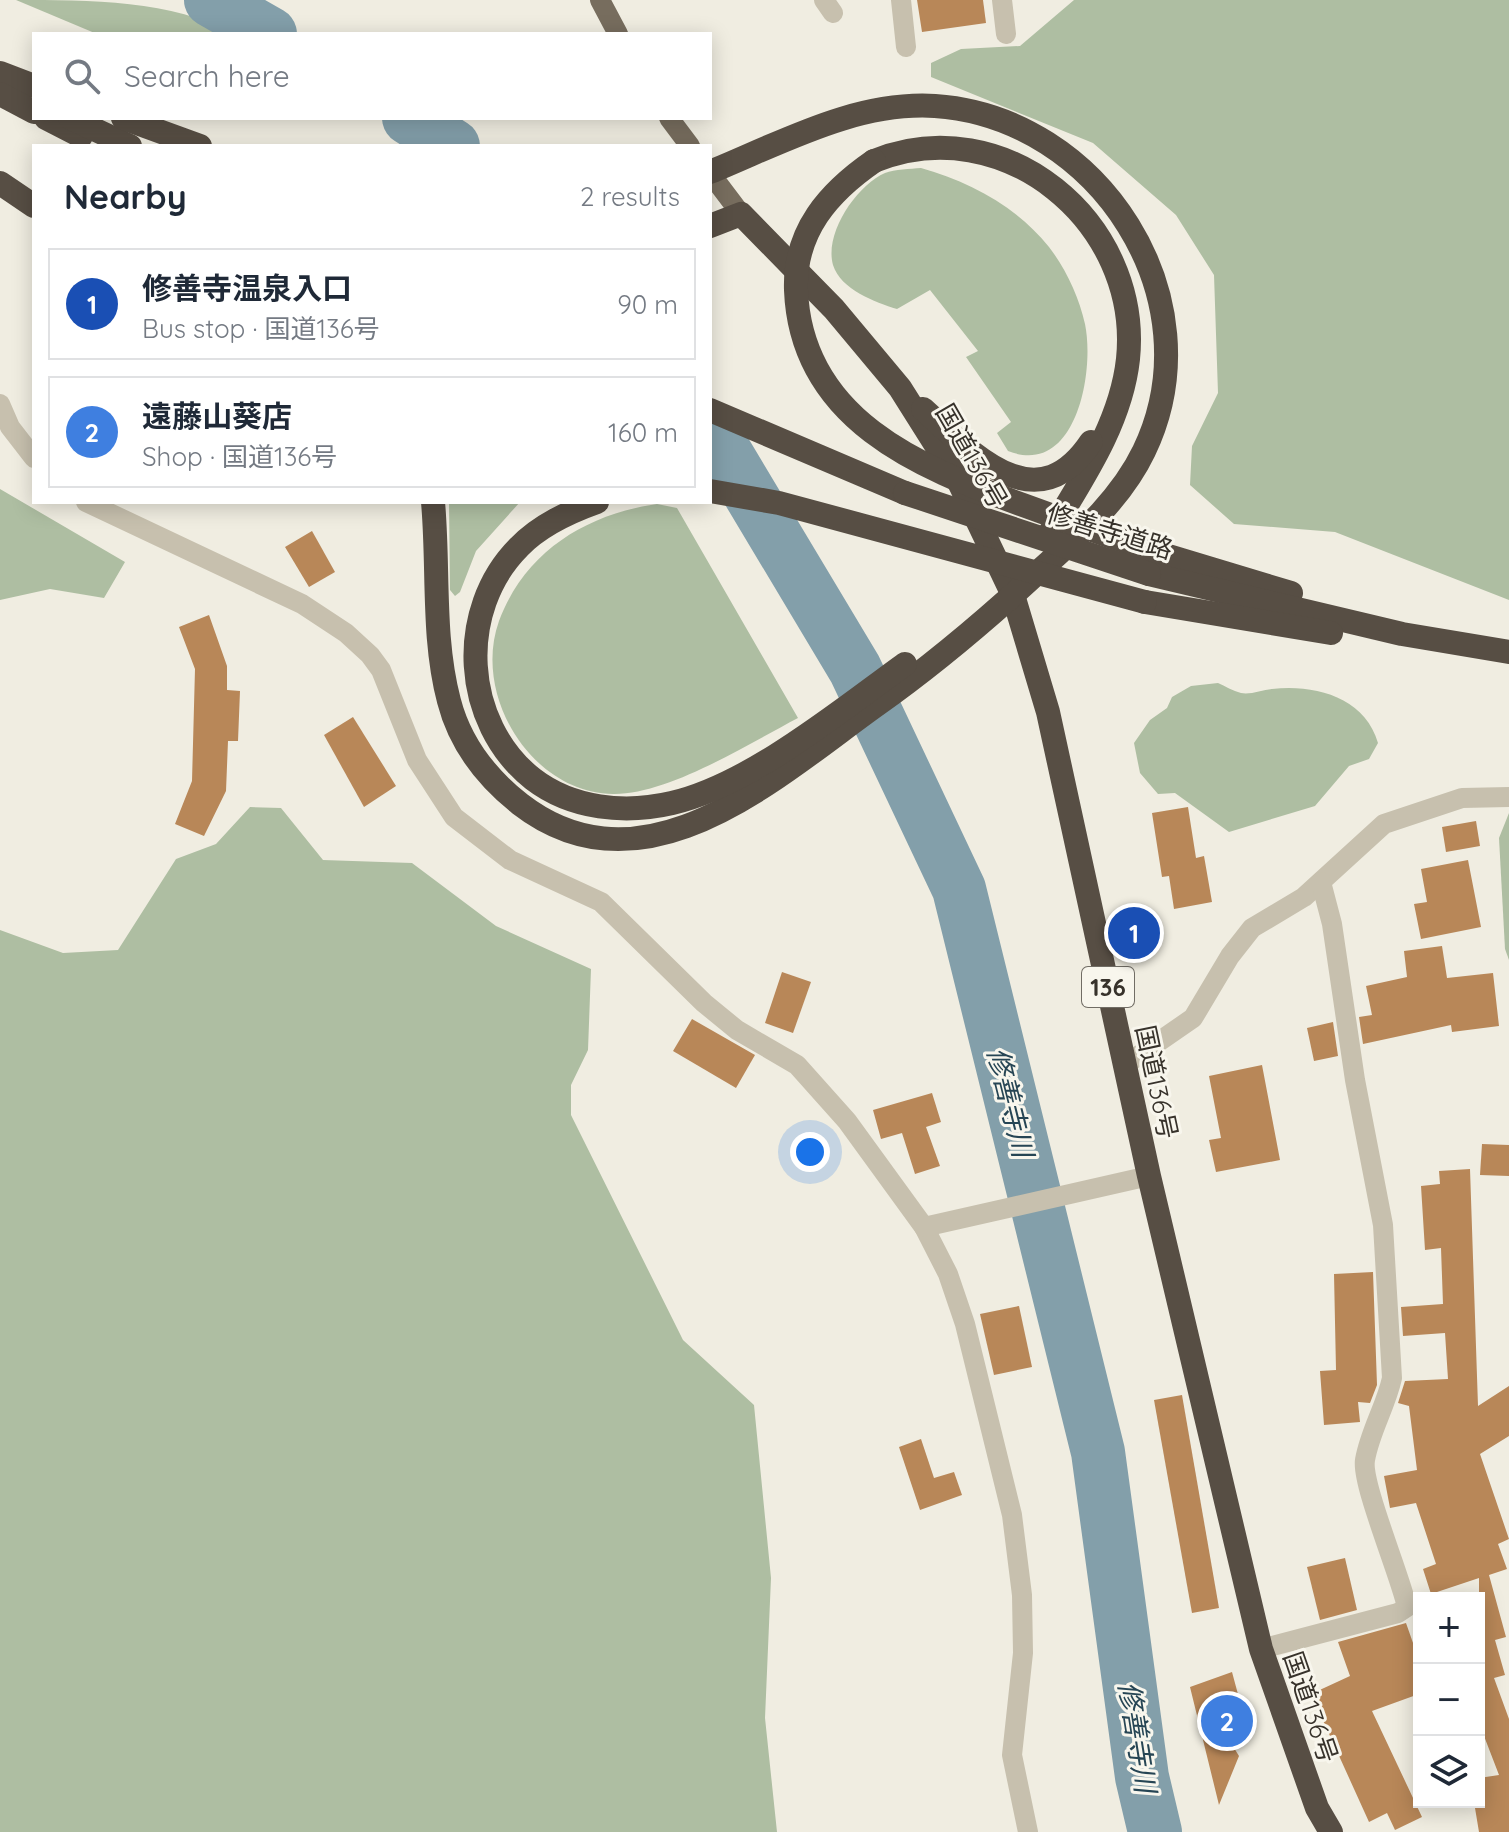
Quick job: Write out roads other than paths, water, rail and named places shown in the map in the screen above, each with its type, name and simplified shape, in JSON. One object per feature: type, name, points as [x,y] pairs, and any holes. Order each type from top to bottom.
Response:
[{"type":"highway","points":[[0,73],[32,85]]},
{"type":"highway","points":[[0,85],[32,100]]},
{"type":"highway","points":[[0,94],[32,111]]},
{"type":"highway","points":[[433,504],[440,647],[457,728],[487,774],[529,811],[582,834],[612,838],[669,834],[729,807],[824,732],[1013,595],[1109,505],[1143,452],[1154,427],[1167,369],[1167,339],[1153,276],[1126,219],[1101,186],[1052,144],[995,118],[934,106],[870,112],[839,119],[712,172]]},
{"type":"highway","points":[[50,120],[97,144]]},
{"type":"highway","points":[[74,120],[126,144]]},
{"type":"highway","points":[[128,120],[194,144]]},
{"type":"highway","points":[[1013,595],[1094,460],[1121,392],[1128,359],[1128,322],[1121,287],[1110,258],[1074,206],[1025,169],[996,156],[966,149],[932,146],[900,151],[874,161],[826,199],[800,251],[796,279],[802,336],[830,390],[851,415],[907,456],[991,493],[1152,563],[1509,641]]},
{"type":"highway","points":[[0,183],[32,205]]},
{"type":"highway","points":[[712,225],[741,214]]},
{"type":"highway","name":"国道136号","points":[[741,214],[834,309],[900,388],[958,480],[1013,595],[1048,712],[1149,1176],[1261,1649],[1317,1808],[1331,1832]]},
{"type":"highway","points":[[900,388],[989,466],[1004,474],[1040,481],[1070,467],[1086,450],[1121,392]]},
{"type":"highway","name":"修善寺道路","points":[[712,411],[905,493],[1402,634],[1509,652]]},
{"type":"highway","points":[[712,491],[779,503],[1145,602],[1369,638],[1509,652]]},
{"type":"highway","points":[[593,504],[547,525],[519,545],[500,569],[477,623],[474,649],[476,677],[495,732],[532,778],[585,804],[643,809],[674,803],[730,781],[824,732]]},
{"type":"main road","points":[[600,0],[617,32]]},
{"type":"main road","points":[[670,120],[688,144]]},
{"type":"main road","points":[[712,176],[741,214]]},
{"type":"street","points":[[901,0],[906,47]]},
{"type":"street","points":[[1002,0],[1006,34]]},
{"type":"street","points":[[0,404],[10,427],[32,455]]},
{"type":"street","points":[[90,504],[302,604],[346,633],[381,670],[417,760],[454,817],[510,860],[601,902],[704,1003],[737,1030],[797,1065],[847,1121],[924,1227],[948,1274],[965,1324],[1012,1515],[1022,1595],[1023,1653],[1012,1755],[1028,1832]]},
{"type":"street","points":[[1125,1065],[1193,1018],[1239,941],[1252,928],[1290,908],[1384,824],[1462,798],[1509,797]]},
{"type":"street","points":[[1261,1649],[1398,1613],[1407,1607],[1364,1475],[1370,1441],[1392,1378],[1383,1225],[1355,1080],[1332,924],[1321,882]]},
{"type":"street","points":[[924,1227],[1149,1176]]},
{"type":"waterway","name":"修善寺川","points":[[211,0],[267,32]]},
{"type":"waterway","name":"修善寺川","points":[[412,120],[450,144]]},
{"type":"waterway","name":"修善寺川","points":[[712,430],[855,669],[959,889],[1098,1452],[1142,1777],[1155,1832]]},
{"type":"place","name":"修善寺温泉入口","points":[[1134,933]]},
{"type":"place","name":"遠藤山葵店","points":[[1227,1721]]}]
